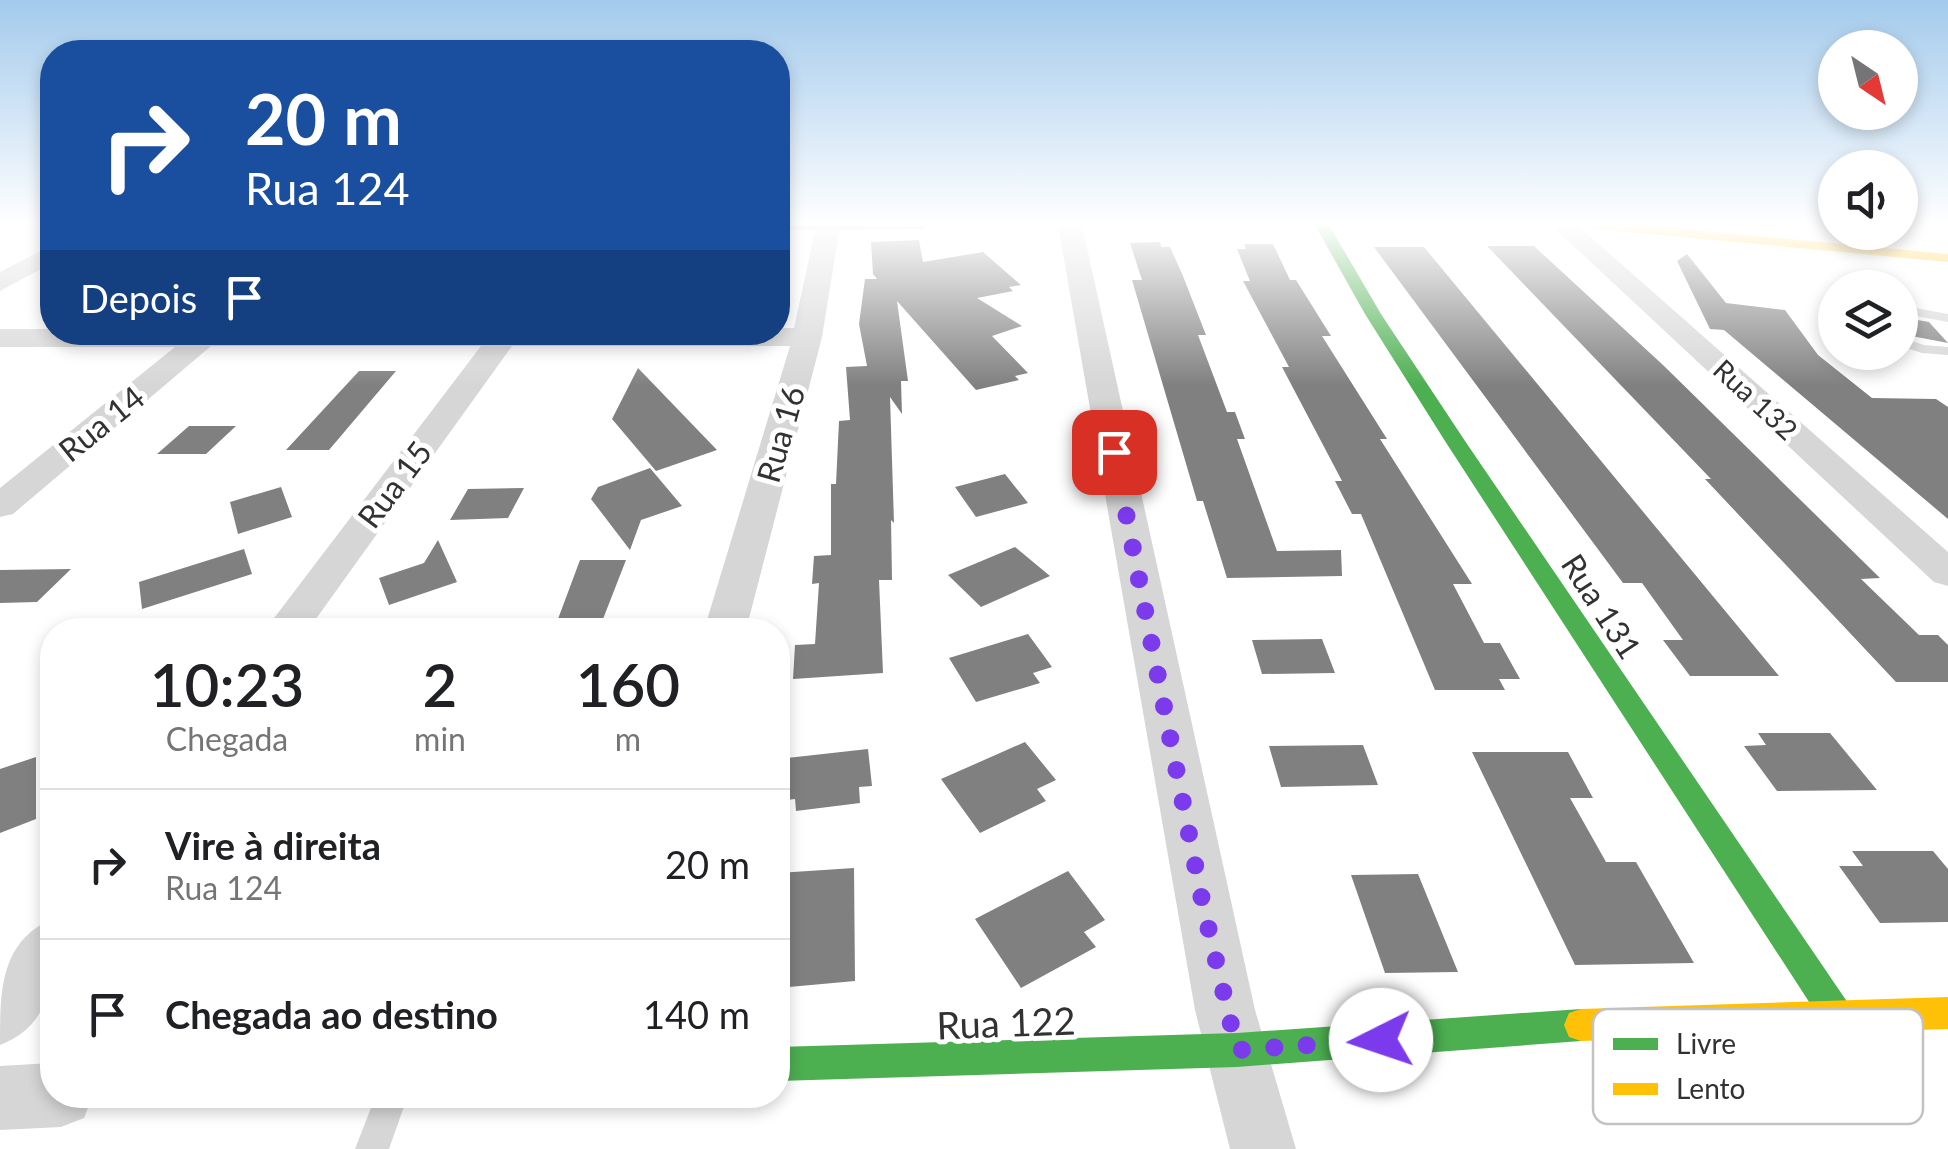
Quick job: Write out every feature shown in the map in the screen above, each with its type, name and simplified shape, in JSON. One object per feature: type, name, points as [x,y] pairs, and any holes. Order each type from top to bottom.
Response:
[{"type":"street","name":"Rua 16","points":[[729,618],[807,337],[818,279]]},
{"type":"street","points":[[1080,279],[1203,905],[1263,1149]]},
{"type":"street","name":"Rua 131","points":[[1353,279],[1454,441],[1833,1009]]},
{"type":"street","name":"Rua 132","points":[[1622,279],[1948,573]]},
{"type":"street","points":[[790,337],[807,337]]},
{"type":"street","points":[[0,338],[40,338]]},
{"type":"street","name":"Rua 14","points":[[0,506],[195,345]]},
{"type":"street","name":"Rua 15","points":[[295,618],[497,345]]},
{"type":"street","points":[[0,1016],[40,961]]},
{"type":"street","name":"Rua 122","points":[[1923,1014],[1948,1013]]},
{"type":"street","name":"Rua 122","points":[[790,1064],[1237,1050],[1593,1025]]},
{"type":"street","points":[[0,1098],[40,1096]]},
{"type":"lane","points":[[1918,313],[1948,318]]},
{"type":"lane","points":[[1918,348],[1948,351]]},
{"type":"lane","points":[[372,1149],[387,1108]]},
{"type":"building","points":[[865,279],[1014,279],[1021,285],[1009,287],[1013,291],[977,298],[1022,326],[992,336],[1028,373],[1015,376],[1019,380],[976,390],[897,301],[908,381],[901,381],[902,414],[890,397],[894,523],[891,520],[892,580],[879,580],[883,673],[793,679],[795,645],[815,644],[819,583],[812,584],[814,556],[831,555],[831,484],[836,484],[839,421],[850,420],[846,367],[867,366],[859,324]]},
{"type":"building","points":[[1184,279],[1206,335],[1198,335],[1227,412],[1235,412],[1245,439],[1237,439],[1277,551],[1341,550],[1342,576],[1227,578],[1203,501],[1197,501],[1132,280]]},
{"type":"building","points":[[1397,279],[1450,279],[1779,676],[1690,676],[1663,640],[1683,640],[1642,583],[1623,583]]},
{"type":"building","points":[[1518,279],[1569,279],[1663,365],[1880,578],[1861,579],[1919,635],[1938,635],[1948,645],[1948,682],[1896,682],[1705,479],[1711,479]]},
{"type":"building","points":[[1686,279],[1707,279],[1726,303],[1785,310],[1818,355],[1818,370],[1837,370],[1872,398],[1936,399],[1948,407],[1948,519],[1724,330],[1710,329]]},
{"type":"building","points":[[1296,280],[1331,336],[1322,336],[1387,439],[1380,439],[1472,584],[1453,584],[1484,643],[1500,643],[1520,679],[1499,679],[1505,690],[1435,690],[1361,514],[1352,514],[1335,481],[1342,481],[1282,367],[1289,367],[1243,281]]},
{"type":"building","points":[[1918,320],[1929,322],[1948,343],[1918,337]]},
{"type":"building","points":[[638,368],[717,450],[656,471],[612,419]]},
{"type":"building","points":[[359,371],[396,371],[329,450],[286,450]]},
{"type":"building","points":[[189,426],[236,426],[206,454],[157,454]]},
{"type":"building","points":[[650,468],[682,506],[641,520],[630,550],[591,499],[598,487]]},
{"type":"building","points":[[1005,474],[1028,503],[976,517],[955,487]]},
{"type":"building","points":[[281,487],[292,517],[238,534],[230,502]]},
{"type":"building","points":[[524,488],[508,518],[450,520],[468,489]]},
{"type":"building","points":[[438,540],[457,582],[389,605],[379,578],[424,563]]},
{"type":"building","points":[[1015,547],[1050,576],[981,607],[948,575]]},
{"type":"building","points":[[244,549],[252,574],[142,609],[139,582]]},
{"type":"building","points":[[580,560],[626,560],[603,618],[558,618]]},
{"type":"building","points":[[71,569],[37,602],[0,603],[0,570]]},
{"type":"building","points":[[1028,634],[1052,667],[1033,673],[1040,683],[976,702],[949,658]]},
{"type":"building","points":[[1322,639],[1335,673],[1262,674],[1252,640]]},
{"type":"building","points":[[1758,733],[1830,733],[1877,790],[1777,791],[1744,746],[1766,745]]},
{"type":"building","points":[[1025,742],[1056,780],[1037,789],[1046,801],[980,833],[941,779]]},
{"type":"building","points":[[1363,745],[1378,785],[1281,787],[1269,746]]},
{"type":"building","points":[[868,749],[872,786],[859,787],[860,803],[796,811],[795,799],[790,800],[790,758]]},
{"type":"building","points":[[1472,752],[1568,752],[1593,798],[1570,798],[1606,862],[1636,862],[1694,963],[1575,965]]},
{"type":"building","points":[[36,757],[36,819],[0,833],[0,769]]},
{"type":"building","points":[[1852,851],[1933,851],[1948,869],[1948,922],[1880,923],[1839,866],[1863,866]]},
{"type":"building","points":[[854,868],[855,981],[790,987],[790,872]]},
{"type":"building","points":[[1068,871],[1105,920],[1084,932],[1096,947],[1021,988],[975,919]]},
{"type":"building","points":[[1418,874],[1458,972],[1385,973],[1351,875]]},
{"type":"traffic: fast","points":[[1353,279],[1455,441],[1833,1009]]},
{"type":"traffic: fast","points":[[790,1064],[1237,1050],[1581,1025]]},
{"type":"traffic: slow","points":[[1923,1014],[1948,1013]]},
{"type":"traffic: slow","points":[[1581,1025],[1593,1025]]},
{"type":"route","points":[[1114,452],[1203,905],[1237,1050],[1381,1040]]}]
